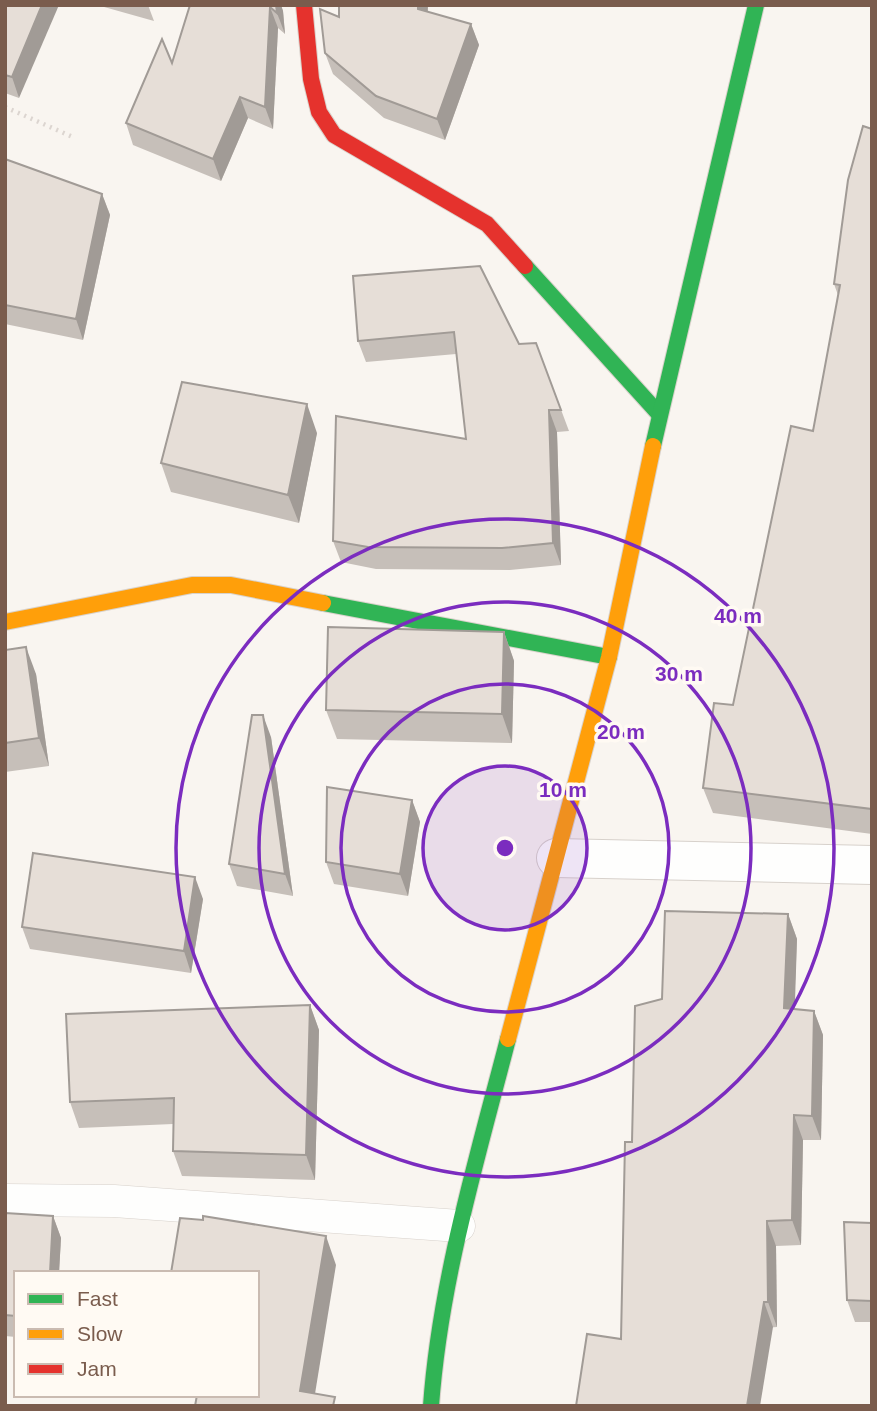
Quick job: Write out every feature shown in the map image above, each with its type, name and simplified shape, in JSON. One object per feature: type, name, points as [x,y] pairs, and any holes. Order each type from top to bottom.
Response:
[{"type":"street","points":[[304,5],[311,79],[318,112],[334,135],[487,224],[659,414]]},
{"type":"street","points":[[431,1406],[434,1363],[459,1226],[609,657],[659,414],[756,5]]},
{"type":"street","points":[[5,622],[192,584],[231,585],[609,657]]},
{"type":"street","points":[[556,858],[872,865]]},
{"type":"lane","points":[[5,1200],[114,1201],[459,1226]]},
{"type":"path","points":[[5,107],[75,138]]},
{"type":"building","points":[[5,5],[42,5],[12,77],[5,75]]},
{"type":"building","points":[[190,5],[276,5],[277,13],[270,7],[265,107],[240,97],[213,159],[126,123],[162,39],[172,63]]},
{"type":"building","points":[[339,5],[418,5],[418,9],[471,24],[437,119],[376,96],[325,53],[320,9],[339,17]]},
{"type":"building","points":[[863,126],[872,129],[872,809],[703,788],[714,703],[733,705],[791,426],[813,431],[840,285],[834,284],[848,180]]},
{"type":"building","points":[[5,159],[102,194],[76,319],[5,305]]},
{"type":"building","points":[[480,266],[519,344],[536,343],[561,410],[549,410],[553,543],[502,548],[368,547],[333,541],[336,416],[466,439],[454,332],[358,341],[353,276]]},
{"type":"building","points":[[182,382],[307,404],[288,495],[161,463]]},
{"type":"building","points":[[328,627],[504,632],[502,714],[326,710]]},
{"type":"building","points":[[26,647],[39,738],[5,743],[5,650]]},
{"type":"building","points":[[252,715],[263,715],[285,874],[229,864]]},
{"type":"building","points":[[327,787],[412,800],[400,874],[326,862]]},
{"type":"building","points":[[33,853],[195,877],[184,951],[22,927]]},
{"type":"building","points":[[665,911],[788,914],[784,1008],[814,1011],[812,1116],[794,1115],[792,1220],[767,1221],[768,1302],[764,1302],[747,1406],[576,1406],[587,1334],[621,1339],[625,1142],[632,1142],[635,1006],[662,999]]},
{"type":"building","points":[[310,1005],[306,1155],[173,1151],[174,1098],[70,1102],[66,1014]]},
{"type":"building","points":[[5,1213],[53,1216],[50,1271],[14,1271],[14,1316],[5,1315]]},
{"type":"building","points":[[203,1216],[326,1236],[300,1391],[335,1397],[333,1406],[195,1406],[197,1397],[259,1397],[259,1271],[171,1271],[180,1218],[203,1220]]},
{"type":"building","points":[[844,1222],[872,1223],[872,1301],[847,1300]]},
{"type":"traffic: fast","points":[[653,446],[756,5]]},
{"type":"traffic: fast","points":[[525,266],[659,414]]},
{"type":"traffic: fast","points":[[323,603],[609,657]]},
{"type":"traffic: fast","points":[[431,1406],[442,1313],[451,1267],[508,1039]]},
{"type":"traffic: slow","points":[[508,1039],[609,657],[653,446]]},
{"type":"traffic: slow","points":[[5,622],[192,585],[231,585],[323,603]]},
{"type":"traffic: jam","points":[[304,5],[311,79],[319,112],[334,135],[487,224],[525,266]]}]
